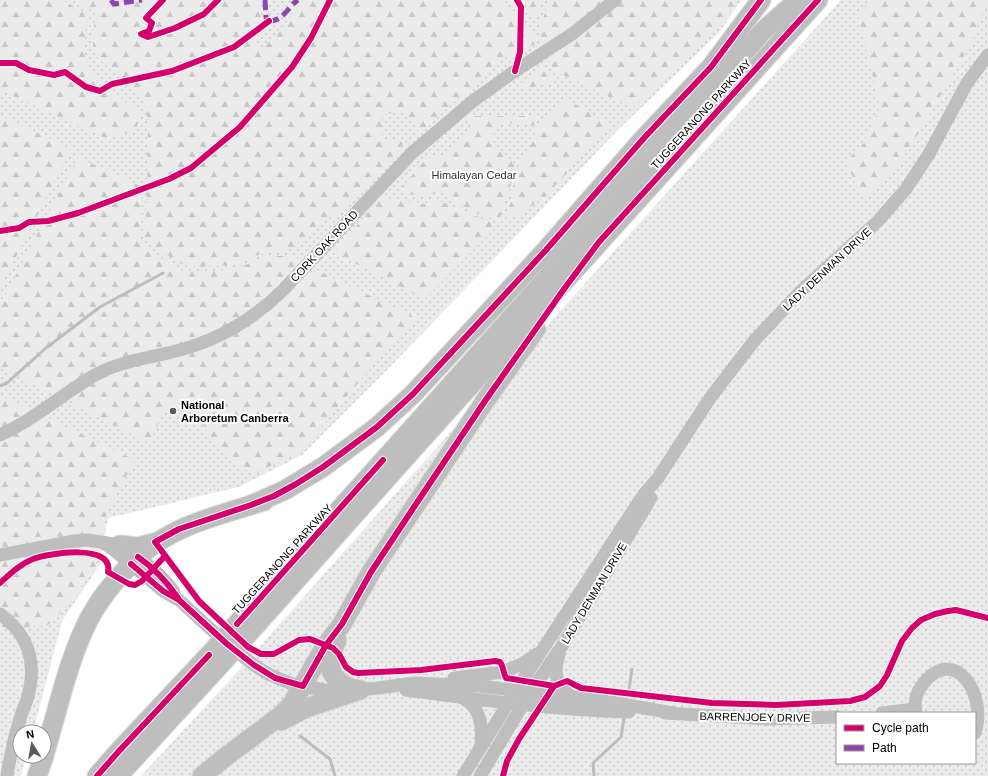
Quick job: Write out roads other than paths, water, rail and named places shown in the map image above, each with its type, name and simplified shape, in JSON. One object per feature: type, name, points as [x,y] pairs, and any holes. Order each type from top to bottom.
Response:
[{"type":"highway","points":[[251,505],[285,490],[322,467],[377,427],[413,394],[546,250],[644,138],[711,67],[761,0]]},
{"type":"highway","points":[[763,31],[784,0]]},
{"type":"highway","points":[[763,31],[798,0]]},
{"type":"highway","name":"TUGGERANONG PARKWAY","points":[[242,629],[599,242],[818,0]]},
{"type":"highway","name":"TUGGERANONG PARKWAY","points":[[118,776],[215,660],[763,31]]},
{"type":"highway","points":[[202,776],[283,713],[292,704],[326,645],[342,624],[371,572],[480,408],[564,288],[599,242]]},
{"type":"highway","points":[[112,544],[138,547],[155,542],[179,529],[195,523],[288,493],[316,480],[349,461],[410,413],[545,280]]},
{"type":"highway","points":[[52,730],[73,660],[86,626],[95,609],[108,589],[134,560],[155,542]]},
{"type":"highway","points":[[342,624],[331,656],[331,668],[337,680],[342,685],[352,689],[369,689]]},
{"type":"highway","name":"TUGGERANONG PARKWAY","points":[[97,776],[120,750],[215,660]]},
{"type":"highway","points":[[254,736],[293,714],[326,701],[369,689]]},
{"type":"highway","points":[[37,776],[41,764]]},
{"type":"street","name":"CORK OAK ROAD","points":[[0,435],[31,418],[99,372],[126,363],[181,350],[210,341],[248,320],[269,304],[284,289],[412,153],[473,101],[515,71],[572,34],[615,0]]},
{"type":"street","name":"LADY DENMAN DRIVE","points":[[463,776],[516,691],[644,494],[658,478],[710,398],[754,341],[801,292],[878,221],[906,189],[929,154],[968,83],[988,55]]},
{"type":"street","name":"LADY DENMAN DRIVE","points":[[480,776],[523,704],[562,646],[652,497],[658,478]]},
{"type":"street","points":[[0,555],[75,541],[94,541],[112,544],[134,560],[163,591],[179,600],[227,644],[254,666],[275,678],[303,686],[324,690],[406,690],[523,704]]},
{"type":"street","points":[[0,614],[20,635],[27,649],[32,666],[32,676],[28,696],[11,750],[7,776]]},
{"type":"street","points":[[562,646],[556,666],[556,677],[566,693],[578,698]]},
{"type":"street","points":[[369,689],[406,683],[503,672],[522,664],[543,649]]},
{"type":"street","points":[[899,712],[916,711],[918,692],[924,682],[933,674],[951,670],[963,672],[974,677],[978,682],[985,692],[988,704],[986,717],[976,732]]},
{"type":"street","points":[[406,683],[465,684],[489,686],[516,691]]},
{"type":"street","name":"BARRENJOEY DRIVE","points":[[516,691],[610,702],[673,713]]},
{"type":"street","points":[[458,697],[470,703],[481,721],[481,748]]},
{"type":"street","name":"BARRENJOEY DRIVE","points":[[523,704],[583,710],[673,713],[767,719],[836,717]]},
{"type":"waterway","points":[[0,386],[7,383],[46,348],[100,307],[163,273]]},
{"type":"waterway","points":[[629,689],[632,669]]},
{"type":"waterway","points":[[594,776],[593,763],[621,737],[624,718]]},
{"type":"waterway","points":[[300,736],[330,759],[335,776]]},
{"type":"place","name":"National Arboretum Canberra","points":[[173,411]]},
{"type":"park label","name":"Himalayan Cedar","points":[[474,175]]}]
